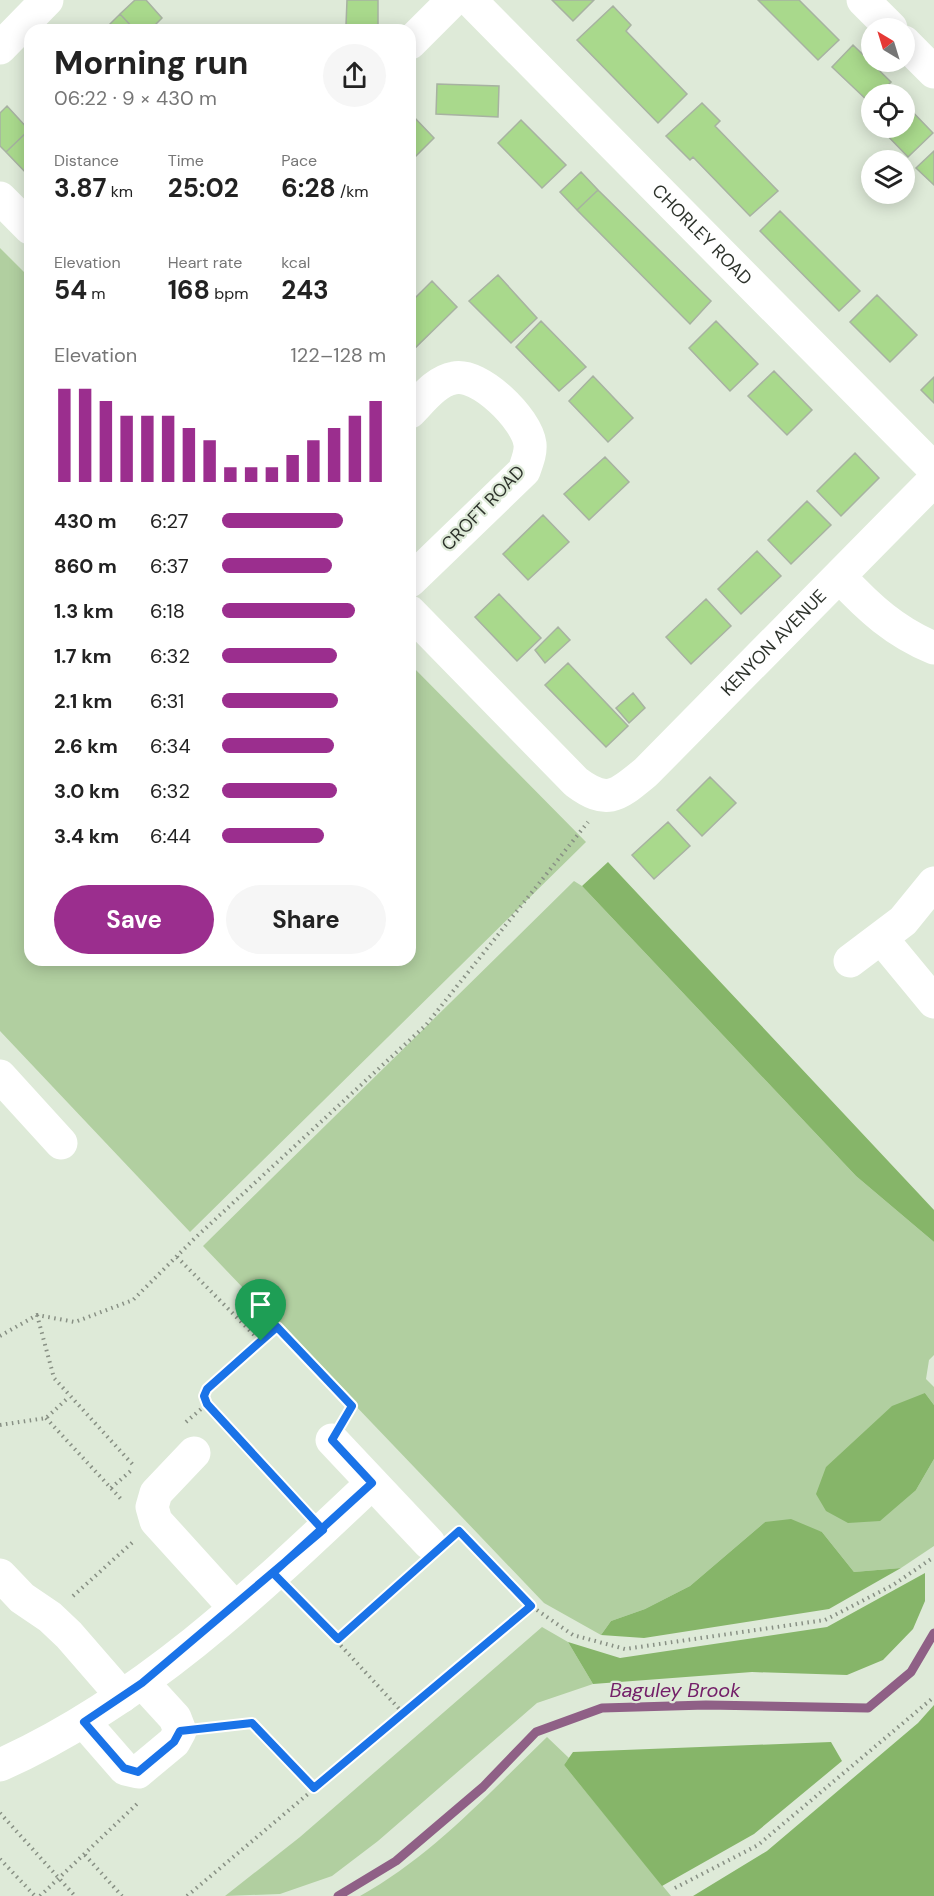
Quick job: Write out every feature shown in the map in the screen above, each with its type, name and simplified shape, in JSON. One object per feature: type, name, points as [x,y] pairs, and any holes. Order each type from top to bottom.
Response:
[{"type":"street","points":[[0,48],[47,0]]},
{"type":"street","points":[[416,37],[453,0]]},
{"type":"street","name":"CHORLEY ROAD","points":[[470,0],[934,469]]},
{"type":"street","points":[[863,0],[881,18]]},
{"type":"street","points":[[915,53],[934,72]]},
{"type":"street","points":[[0,198],[24,222]]},
{"type":"street","name":"CROFT ROAD","points":[[416,405],[439,384],[454,377],[473,379],[491,390],[520,423],[530,442],[529,457],[524,471],[416,574]]},
{"type":"street","name":"KENYON AVENUE","points":[[607,798],[625,790],[646,772],[841,578],[934,480]]},
{"type":"street","points":[[841,578],[874,613],[896,629],[934,648]]},
{"type":"street","points":[[416,618],[576,783],[597,796],[607,798]]},
{"type":"street","points":[[850,961],[882,939],[916,907],[934,883]]},
{"type":"street","points":[[882,939],[934,1002]]},
{"type":"street","points":[[2,1084],[61,1143]]},
{"type":"street","points":[[332,1440],[434,1549]]},
{"type":"street","points":[[194,1453],[156,1493],[152,1507],[152,1525],[234,1607]]},
{"type":"street","points":[[0,1765],[84,1722],[132,1689],[234,1607],[323,1530],[372,1483]]},
{"type":"street","points":[[7,1596],[50,1617],[132,1689],[176,1718],[180,1731],[174,1742],[138,1772],[124,1768],[84,1722]]},
{"type":"path","points":[[0,1336],[37,1315],[75,1322],[133,1300],[426,1025],[607,798]]},
{"type":"path","points":[[177,1257],[261,1341]]},
{"type":"path","points":[[37,1315],[54,1378],[135,1467]]},
{"type":"path","points":[[323,1530],[207,1404],[204,1396],[207,1389],[277,1327],[352,1406],[332,1440]]},
{"type":"path","points":[[0,1425],[46,1418],[69,1397]]},
{"type":"path","points":[[46,1418],[152,1525],[50,1617]]},
{"type":"path","points":[[338,1639],[434,1549],[459,1531],[531,1606],[573,1635],[625,1648],[825,1620],[892,1585],[934,1557]]},
{"type":"path","points":[[273,1573],[338,1639],[403,1713]]},
{"type":"path","points":[[187,1896],[531,1606]]},
{"type":"path","points":[[675,1888],[758,1845],[934,1697]]},
{"type":"path","points":[[180,1731],[252,1723],[314,1788]]},
{"type":"path","points":[[40,1896],[138,1806],[144,1791],[138,1772]]},
{"type":"path","points":[[0,1813],[75,1896]]},
{"type":"path","points":[[85,1854],[122,1896]]},
{"type":"path","points":[[0,1859],[35,1896]]},
{"type":"green space","points":[[0,248],[24,272],[24,966],[416,966],[416,670],[586,842],[190,1232],[0,1031]]},
{"type":"green space","points":[[608,862],[934,1210],[934,1242],[856,1176],[582,886]]},
{"type":"green space","points":[[574,881],[582,886],[856,1176],[934,1242],[934,1355],[929,1360],[926,1379],[934,1387],[934,1405],[925,1393],[916,1490],[934,1459],[934,1546],[901,1568],[854,1572],[822,1532],[765,1522],[690,1586],[645,1609],[611,1621],[601,1635],[544,1603],[203,1246]]},
{"type":"green space","points":[[925,1393],[934,1405],[934,1459],[916,1490],[880,1521],[848,1523],[826,1511],[816,1494],[826,1467],[892,1406]]},
{"type":"green space","points":[[791,1519],[822,1532],[854,1572],[901,1568],[829,1609],[644,1638],[601,1635],[611,1621],[645,1609],[690,1586],[765,1522]]},
{"type":"green space","points":[[925,1573],[925,1601],[913,1629],[883,1660],[847,1675],[752,1672],[593,1684],[568,1642],[620,1658],[827,1627]]},
{"type":"green space","points":[[542,1627],[568,1642],[593,1684],[537,1703],[378,1841],[332,1876],[280,1894],[225,1896],[300,1837]]},
{"type":"green space","points":[[934,1705],[934,1896],[693,1896],[767,1851],[918,1723]]},
{"type":"green space","points":[[547,1737],[569,1758],[564,1765],[671,1896],[360,1896],[411,1863],[435,1843],[481,1802]]},
{"type":"green space","points":[[831,1742],[842,1761],[754,1834],[662,1886],[564,1765],[573,1752]]},
{"type":"building","points":[[135,0],[146,0],[162,18],[156,24],[129,24],[120,14]]},
{"type":"building","points":[[347,0],[378,0],[378,24],[346,24]]},
{"type":"building","points":[[552,0],[594,0],[573,21]]},
{"type":"building","points":[[758,0],[799,0],[839,40],[818,60]]},
{"type":"building","points":[[613,6],[631,25],[626,31],[687,94],[658,123],[577,40]]},
{"type":"building","points":[[120,14],[129,24],[110,24]]},
{"type":"building","points":[[853,45],[861,53],[861,72],[881,72],[891,82],[889,84],[861,84],[861,95],[832,67]]},
{"type":"building","points":[[437,84],[499,86],[498,117],[436,114]]},
{"type":"building","points":[[702,103],[720,121],[715,126],[778,191],[750,216],[693,157],[690,160],[666,136]]},
{"type":"building","points":[[7,106],[24,125],[24,135],[6,152],[0,146],[0,113]]},
{"type":"building","points":[[915,114],[933,133],[915,150],[901,150],[890,138],[915,138]]},
{"type":"building","points":[[416,119],[434,138],[416,156]]},
{"type":"building","points":[[521,120],[566,165],[542,188],[498,143]]},
{"type":"building","points":[[24,135],[24,171],[6,152]]},
{"type":"building","points":[[934,151],[934,185],[916,168]]},
{"type":"building","points":[[581,172],[598,190],[577,210],[560,192]]},
{"type":"building","points":[[598,190],[711,301],[690,324],[577,210]]},
{"type":"building","points":[[780,211],[860,291],[839,311],[760,231]]},
{"type":"building","points":[[498,275],[537,318],[511,343],[469,301]]},
{"type":"building","points":[[432,281],[457,307],[416,347],[416,297]]},
{"type":"building","points":[[877,295],[917,335],[890,362],[850,322]]},
{"type":"building","points":[[541,321],[586,367],[559,391],[516,347]]},
{"type":"building","points":[[716,321],[758,364],[730,391],[689,348]]},
{"type":"building","points":[[774,371],[812,410],[787,435],[748,396]]},
{"type":"building","points":[[593,376],[633,418],[608,442],[569,401]]},
{"type":"building","points":[[934,377],[934,403],[921,390]]},
{"type":"building","points":[[855,453],[879,478],[841,516],[817,491]]},
{"type":"building","points":[[605,457],[629,482],[589,520],[564,494]]},
{"type":"building","points":[[807,501],[831,525],[791,564],[768,540]]},
{"type":"building","points":[[543,515],[569,542],[528,580],[503,554]]},
{"type":"building","points":[[757,551],[781,576],[741,614],[718,589]]},
{"type":"building","points":[[499,594],[541,638],[517,661],[475,617]]},
{"type":"building","points":[[706,599],[731,626],[691,664],[666,637]]},
{"type":"building","points":[[558,627],[570,640],[545,663],[535,650]]},
{"type":"building","points":[[568,663],[628,726],[606,747],[545,685]]},
{"type":"building","points":[[633,693],[645,708],[629,723],[616,708]]},
{"type":"building","points":[[710,777],[736,803],[702,836],[677,810]]},
{"type":"building","points":[[668,822],[690,846],[654,879],[632,855]]},
{"type":"waterway","name":"Baguley Brook","points":[[338,1896],[396,1861],[483,1787],[536,1732],[602,1708],[706,1705],[868,1708],[911,1672],[934,1633]]},
{"type":"route","points":[[261,1341],[207,1389],[204,1396],[207,1404],[323,1530],[142,1683],[84,1722],[124,1768],[138,1772],[153,1762],[174,1742],[180,1731],[252,1723],[314,1788],[531,1606],[459,1531],[338,1639],[273,1573],[323,1530],[372,1483],[332,1440],[352,1406],[277,1327],[261,1341]]}]
